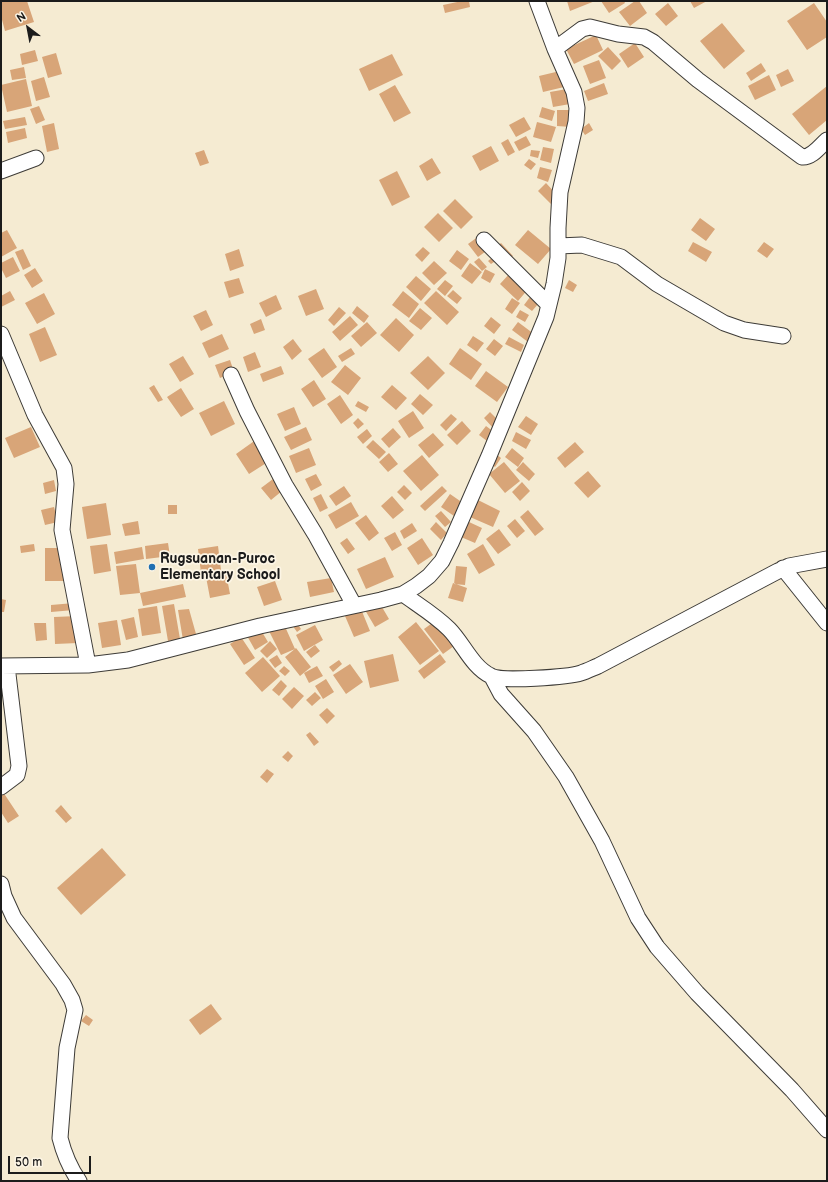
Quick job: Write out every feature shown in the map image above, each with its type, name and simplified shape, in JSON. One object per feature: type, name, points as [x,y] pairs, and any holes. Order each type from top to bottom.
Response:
[{"type":"street","points":[[1,787],[16,775],[19,766],[4,666],[88,665],[128,660],[260,626],[403,594],[429,576],[442,561],[510,405],[546,317],[558,258],[560,192],[575,129],[577,108],[574,92],[555,49],[537,1]]},
{"type":"street","points":[[555,49],[582,29],[590,28],[618,34],[644,37],[654,42],[698,80],[802,157],[811,155],[827,140]]},
{"type":"street","points":[[1,171],[36,158]]},
{"type":"street","points":[[484,240],[549,305]]},
{"type":"street","points":[[558,246],[582,246],[621,257],[657,284],[724,324],[744,330],[783,336]]},
{"type":"street","points":[[1,334],[35,415],[64,468],[66,484],[62,530],[88,665]]},
{"type":"street","points":[[231,375],[247,411],[282,480],[315,534],[354,605]]},
{"type":"street","points":[[492,677],[517,678],[564,676],[582,673],[673,627],[783,568],[827,559]]},
{"type":"street","points":[[783,568],[827,624]]},
{"type":"street","points":[[403,594],[440,621],[449,630],[474,662],[492,677],[501,694],[534,731],[566,778],[602,841],[638,918],[657,947],[698,993],[792,1090],[827,1130]]},
{"type":"street","points":[[1,884],[4,896],[14,918],[63,984],[74,1005],[74,1018],[67,1048],[60,1138],[68,1163],[79,1181]]},
{"type":"building","points":[[1,1],[27,1],[34,22],[5,31],[1,16]]},
{"type":"building","points":[[469,1],[470,7],[445,13],[443,5]]},
{"type":"building","points":[[567,1],[595,1],[570,11]]},
{"type":"building","points":[[601,1],[624,1],[625,3],[609,13]]},
{"type":"building","points":[[635,1],[639,1],[647,13],[630,26],[619,12]]},
{"type":"building","points":[[690,1],[707,1],[694,8]]},
{"type":"building","points":[[668,3],[678,16],[666,26],[655,14]]},
{"type":"building","points":[[814,3],[827,22],[827,37],[807,50],[787,21]]},
{"type":"building","points":[[722,23],[745,51],[724,69],[700,41]]},
{"type":"building","points":[[596,35],[603,50],[574,64],[566,49]]},
{"type":"building","points":[[635,43],[644,57],[628,68],[619,54]]},
{"type":"building","points":[[608,47],[621,61],[612,70],[598,56]]},
{"type":"building","points":[[35,50],[38,61],[22,65],[20,54]]},
{"type":"building","points":[[56,53],[62,74],[48,78],[42,57]]},
{"type":"building","points":[[392,54],[403,75],[369,91],[359,69]]},
{"type":"building","points":[[599,60],[606,78],[590,84],[583,66]]},
{"type":"building","points":[[761,63],[766,71],[751,81],[746,73]]},
{"type":"building","points":[[24,67],[26,78],[12,80],[10,70]]},
{"type":"building","points":[[788,69],[794,81],[781,87],[776,75]]},
{"type":"building","points":[[560,71],[564,87],[543,92],[539,76]]},
{"type":"building","points":[[769,75],[776,90],[755,100],[748,86]]},
{"type":"building","points":[[44,77],[50,97],[36,101],[31,81]]},
{"type":"building","points":[[26,79],[32,106],[7,112],[1,85]]},
{"type":"building","points":[[604,83],[608,94],[588,101],[584,91]]},
{"type":"building","points":[[395,85],[411,113],[394,122],[379,94]]},
{"type":"building","points":[[827,86],[827,120],[809,135],[792,114]]},
{"type":"building","points":[[567,89],[570,104],[553,107],[550,92]]},
{"type":"building","points":[[39,106],[45,120],[36,124],[30,109]]},
{"type":"building","points":[[542,107],[555,111],[552,121],[539,117]]},
{"type":"building","points":[[557,110],[572,110],[571,127],[557,126]]},
{"type":"building","points":[[25,117],[27,125],[5,129],[3,121]]},
{"type":"building","points":[[524,117],[531,129],[516,137],[509,125]]},
{"type":"building","points":[[537,122],[556,127],[551,142],[533,137]]},
{"type":"building","points":[[54,123],[59,149],[47,152],[42,126]]},
{"type":"building","points":[[589,123],[593,130],[585,135],[581,129]]},
{"type":"building","points":[[25,128],[27,138],[8,143],[6,132]]},
{"type":"building","points":[[526,136],[531,145],[519,151],[514,142]]},
{"type":"building","points":[[508,139],[515,152],[508,156],[501,143]]},
{"type":"building","points":[[491,146],[499,161],[480,171],[472,156]]},
{"type":"building","points":[[543,147],[554,149],[551,163],[540,160]]},
{"type":"building","points":[[204,150],[209,163],[200,166],[195,153]]},
{"type":"building","points":[[531,150],[540,151],[538,158],[530,156]]},
{"type":"building","points":[[432,158],[441,173],[427,181],[419,166]]},
{"type":"building","points":[[529,159],[536,164],[531,170],[524,165]]},
{"type":"building","points":[[540,167],[552,170],[548,182],[537,178]]},
{"type":"building","points":[[397,171],[410,197],[392,206],[379,180]]},
{"type":"building","points":[[546,183],[558,196],[551,204],[538,191]]},
{"type":"building","points":[[455,199],[473,217],[461,229],[443,211]]},
{"type":"building","points":[[438,213],[453,228],[439,242],[424,227]]},
{"type":"building","points":[[700,218],[715,229],[706,241],[691,230]]},
{"type":"building","points":[[7,230],[17,248],[1,257],[1,233]]},
{"type":"building","points":[[528,230],[551,249],[538,264],[515,245]]},
{"type":"building","points":[[479,236],[489,249],[478,257],[468,244]]},
{"type":"building","points":[[693,242],[712,252],[706,262],[688,251]]},
{"type":"building","points":[[764,242],[774,249],[767,258],[757,251]]},
{"type":"building","points":[[501,243],[513,256],[506,262],[494,249]]},
{"type":"building","points":[[423,247],[430,253],[422,262],[415,255]]},
{"type":"building","points":[[23,249],[31,266],[23,270],[15,252]]},
{"type":"building","points":[[239,249],[244,266],[230,271],[225,254]]},
{"type":"building","points":[[457,250],[469,259],[461,270],[449,261]]},
{"type":"building","points":[[494,256],[497,260],[491,264],[488,261]]},
{"type":"building","points":[[13,257],[20,271],[6,278],[1,268],[1,263]]},
{"type":"building","points":[[479,258],[487,267],[482,271],[474,262]]},
{"type":"building","points":[[434,261],[447,273],[434,285],[422,273]]},
{"type":"building","points":[[470,263],[482,272],[472,284],[461,276]]},
{"type":"building","points":[[35,268],[43,281],[32,288],[24,275]]},
{"type":"building","points":[[485,269],[495,274],[490,283],[481,278]]},
{"type":"building","points":[[511,272],[529,288],[518,301],[500,284]]},
{"type":"building","points":[[416,276],[431,289],[421,301],[406,287]]},
{"type":"building","points":[[239,278],[244,293],[229,298],[224,282]]},
{"type":"building","points":[[445,280],[453,286],[445,296],[437,289]]},
{"type":"building","points":[[569,280],[577,285],[573,292],[565,288]]},
{"type":"building","points":[[316,289],[324,309],[306,316],[298,296]]},
{"type":"building","points":[[453,290],[462,298],[457,304],[447,296]]},
{"type":"building","points":[[10,291],[15,300],[1,307],[1,296]]},
{"type":"building","points":[[403,291],[419,304],[409,318],[392,305]]},
{"type":"building","points":[[436,291],[459,312],[447,325],[424,303]]},
{"type":"building","points":[[44,293],[55,314],[37,324],[25,303]]},
{"type":"building","points":[[276,295],[282,309],[266,317],[259,303]]},
{"type":"building","points":[[530,297],[539,303],[532,311],[524,305]]},
{"type":"building","points":[[512,298],[520,303],[512,314],[505,309]]},
{"type":"building","points":[[357,306],[369,316],[364,323],[352,313]]},
{"type":"building","points":[[339,307],[346,313],[334,326],[328,320]]},
{"type":"building","points":[[420,308],[432,318],[421,330],[409,321]]},
{"type":"building","points":[[206,310],[213,325],[201,331],[193,316]]},
{"type":"building","points":[[520,310],[529,315],[525,322],[516,317]]},
{"type":"building","points":[[350,316],[358,325],[340,341],[332,332]]},
{"type":"building","points":[[491,317],[501,325],[494,334],[484,326]]},
{"type":"building","points":[[396,318],[414,335],[399,352],[380,335]]},
{"type":"building","points":[[261,319],[265,330],[254,334],[250,324]]},
{"type":"building","points":[[367,322],[377,333],[361,347],[351,336]]},
{"type":"building","points":[[518,322],[534,334],[528,342],[512,330]]},
{"type":"building","points":[[45,327],[57,355],[40,362],[29,334]]},
{"type":"building","points":[[222,334],[229,349],[209,358],[202,343]]},
{"type":"building","points":[[473,336],[484,343],[477,352],[467,345]]},
{"type":"building","points":[[509,337],[524,345],[521,352],[505,344]]},
{"type":"building","points":[[293,339],[302,351],[292,360],[283,347]]},
{"type":"building","points":[[494,339],[503,346],[495,356],[486,349]]},
{"type":"building","points":[[324,348],[337,367],[322,378],[308,359]]},
{"type":"building","points":[[351,348],[355,354],[342,362],[338,356]]},
{"type":"building","points":[[460,348],[482,364],[471,380],[449,364]]},
{"type":"building","points":[[255,352],[261,367],[248,372],[243,357]]},
{"type":"building","points":[[183,356],[194,374],[180,382],[169,364]]},
{"type":"building","points":[[428,356],[445,373],[428,390],[410,373]]},
{"type":"building","points":[[230,360],[234,372],[220,378],[215,365]]},
{"type":"building","points":[[345,365],[361,378],[348,395],[331,382]]},
{"type":"building","points":[[281,366],[284,374],[263,382],[260,374]]},
{"type":"building","points":[[486,371],[508,387],[497,402],[475,386]]},
{"type":"building","points":[[314,380],[326,399],[313,407],[301,389]]},
{"type":"building","points":[[154,385],[163,400],[158,402],[149,388]]},
{"type":"building","points":[[392,385],[407,398],[396,410],[381,397]]},
{"type":"building","points":[[181,388],[194,409],[181,417],[167,397]]},
{"type":"building","points":[[420,394],[433,405],[423,415],[411,404]]},
{"type":"building","points":[[340,395],[353,415],[341,424],[327,404]]},
{"type":"building","points":[[224,401],[235,424],[211,436],[199,413]]},
{"type":"building","points":[[358,401],[369,407],[366,412],[355,406]]},
{"type":"building","points":[[294,407],[301,424],[285,431],[277,414]]},
{"type":"building","points":[[413,411],[424,428],[409,438],[398,421]]},
{"type":"building","points":[[490,412],[500,422],[493,428],[484,418]]},
{"type":"building","points":[[451,414],[457,419],[446,431],[440,425]]},
{"type":"building","points":[[526,416],[538,424],[531,435],[518,427]]},
{"type":"building","points":[[358,418],[364,424],[358,429],[353,423]]},
{"type":"building","points":[[462,421],[471,431],[457,445],[447,435]]},
{"type":"building","points":[[486,426],[494,432],[487,441],[479,435]]},
{"type":"building","points":[[31,427],[40,447],[14,458],[5,438]]},
{"type":"building","points":[[306,427],[312,440],[291,450],[284,437]]},
{"type":"building","points":[[393,428],[401,437],[389,448],[381,439]]},
{"type":"building","points":[[367,429],[372,436],[363,444],[357,437]]},
{"type":"building","points":[[516,432],[531,440],[526,449],[512,441]]},
{"type":"building","points":[[433,433],[444,445],[429,458],[418,445]]},
{"type":"building","points":[[257,439],[271,460],[249,474],[236,454]]},
{"type":"building","points":[[373,440],[386,452],[379,459],[366,447]]},
{"type":"building","points":[[575,442],[584,452],[565,468],[557,458]]},
{"type":"building","points":[[309,448],[316,465],[296,473],[289,456]]},
{"type":"building","points":[[512,448],[524,458],[518,467],[505,457]]},
{"type":"building","points":[[389,453],[398,464],[388,472],[379,462]]},
{"type":"building","points":[[496,454],[501,458],[495,467],[490,463]]},
{"type":"building","points":[[422,455],[439,475],[421,491],[403,471]]},
{"type":"building","points":[[504,462],[520,481],[505,493],[489,474]]},
{"type":"building","points":[[523,462],[535,474],[529,481],[516,470]]},
{"type":"building","points":[[588,471],[601,486],[588,498],[574,483]]},
{"type":"building","points":[[316,474],[322,485],[311,491],[305,479]]},
{"type":"building","points":[[273,479],[282,491],[271,500],[261,488]]},
{"type":"building","points":[[54,480],[56,491],[45,494],[43,483]]},
{"type":"building","points":[[522,482],[530,491],[520,501],[512,492]]},
{"type":"building","points":[[404,485],[412,493],[405,500],[397,492]]},
{"type":"building","points":[[344,486],[351,496],[336,506],[329,496]]},
{"type":"building","points":[[442,486],[447,491],[425,511],[420,506]]},
{"type":"building","points":[[321,494],[328,508],[320,512],[313,498]]},
{"type":"building","points":[[450,494],[463,503],[454,516],[441,507]]},
{"type":"building","points":[[392,496],[404,510],[393,519],[381,506]]},
{"type":"building","points":[[478,500],[500,511],[493,527],[470,517]]},
{"type":"building","points":[[351,502],[359,516],[336,529],[328,515]]},
{"type":"building","points":[[106,503],[111,535],[87,539],[82,507]]},
{"type":"building","points":[[168,505],[177,505],[177,514],[168,514]]},
{"type":"building","points":[[54,507],[58,522],[45,525],[41,510]]},
{"type":"building","points":[[528,510],[544,529],[535,536],[520,517]]},
{"type":"building","points":[[441,511],[451,522],[445,527],[435,516]]},
{"type":"building","points":[[366,515],[379,533],[369,541],[355,523]]},
{"type":"building","points":[[515,519],[525,531],[517,538],[507,526]]},
{"type":"building","points":[[138,521],[140,534],[125,536],[122,524]]},
{"type":"building","points":[[436,522],[447,533],[441,540],[430,529]]},
{"type":"building","points":[[469,522],[482,528],[475,543],[461,537]]},
{"type":"building","points":[[412,523],[417,531],[404,539],[400,531]]},
{"type":"building","points":[[499,529],[511,545],[498,554],[486,539]]},
{"type":"building","points":[[395,532],[402,545],[392,551],[384,538]]},
{"type":"building","points":[[347,538],[355,549],[348,554],[340,543]]},
{"type":"building","points":[[422,538],[433,555],[418,565],[407,548]]},
{"type":"building","points":[[168,543],[170,556],[146,559],[145,546]]},
{"type":"building","points":[[34,544],[35,551],[21,553],[20,546]]},
{"type":"building","points":[[107,544],[111,571],[94,574],[90,546]]},
{"type":"building","points":[[483,544],[495,565],[479,574],[467,554]]},
{"type":"building","points":[[218,546],[221,570],[201,573],[198,549]]},
{"type":"building","points":[[142,547],[144,559],[116,564],[114,552]]},
{"type":"building","points":[[45,548],[64,548],[64,581],[45,581]]},
{"type":"building","points":[[385,557],[394,577],[366,589],[357,569]]},
{"type":"building","points":[[136,564],[140,593],[120,595],[116,566]]},
{"type":"building","points":[[456,566],[467,567],[465,585],[454,584]]},
{"type":"building","points":[[226,573],[230,594],[210,598],[206,577]]},
{"type":"building","points":[[331,578],[334,592],[310,597],[307,582]]},
{"type":"building","points":[[275,581],[282,600],[264,606],[257,587]]},
{"type":"building","points":[[453,583],[467,588],[463,602],[448,598]]},
{"type":"building","points":[[183,584],[186,597],[143,606],[140,593]]},
{"type":"building","points":[[1,599],[6,600],[4,612],[1,612]]},
{"type":"building","points":[[379,602],[389,619],[375,627],[365,610]]},
{"type":"building","points":[[74,603],[74,610],[51,612],[51,605]]},
{"type":"building","points":[[174,604],[180,639],[168,641],[162,606]]},
{"type":"building","points":[[157,606],[161,633],[142,636],[138,609]]},
{"type":"building","points":[[189,609],[196,634],[183,640],[178,610]]},
{"type":"building","points":[[361,609],[370,631],[354,637],[345,616]]},
{"type":"building","points":[[78,616],[78,643],[55,644],[54,617]]},
{"type":"building","points":[[134,617],[138,637],[126,640],[121,620]]},
{"type":"building","points":[[294,619],[301,629],[297,632],[290,622]]},
{"type":"building","points":[[117,620],[121,645],[102,648],[98,623]]},
{"type":"building","points":[[435,621],[454,646],[443,654],[424,629]]},
{"type":"building","points":[[283,622],[295,649],[281,655],[268,629]]},
{"type":"building","points":[[416,622],[439,651],[420,665],[398,637]]},
{"type":"building","points":[[34,623],[46,623],[47,640],[36,641]]},
{"type":"building","points":[[315,625],[323,640],[304,651],[296,635]]},
{"type":"building","points":[[259,627],[268,642],[255,650],[246,634]]},
{"type":"building","points":[[241,637],[255,658],[244,665],[230,644]]},
{"type":"building","points":[[270,641],[277,649],[267,658],[260,651]]},
{"type":"building","points":[[315,645],[320,651],[311,658],[306,652]]},
{"type":"building","points":[[296,648],[311,667],[300,676],[285,657]]},
{"type":"building","points":[[393,654],[399,681],[370,688],[364,661]]},
{"type":"building","points":[[440,654],[446,662],[424,679],[418,671]]},
{"type":"building","points":[[277,655],[282,663],[275,668],[269,660]]},
{"type":"building","points":[[263,657],[280,676],[262,692],[245,673]]},
{"type":"building","points":[[339,660],[342,664],[333,672],[329,667]]},
{"type":"building","points":[[350,664],[363,682],[346,694],[333,675]]},
{"type":"building","points":[[284,666],[290,671],[285,676],[279,671]]},
{"type":"building","points":[[317,666],[323,676],[309,683],[304,673]]},
{"type":"building","points":[[326,679],[334,692],[323,699],[315,686]]},
{"type":"building","points":[[281,680],[287,686],[279,696],[272,690]]},
{"type":"building","points":[[294,687],[304,696],[292,709],[282,699]]},
{"type":"building","points":[[315,692],[321,698],[312,706],[306,700]]},
{"type":"building","points":[[327,708],[335,716],[327,724],[319,715]]},
{"type":"building","points":[[310,732],[319,742],[314,746],[306,735]]},
{"type":"building","points":[[288,751],[293,756],[288,762],[282,757]]},
{"type":"building","points":[[267,769],[274,774],[267,783],[260,777]]},
{"type":"building","points":[[3,792],[19,816],[8,823],[1,812],[1,793]]},
{"type":"building","points":[[61,805],[72,818],[66,823],[55,811]]},
{"type":"building","points":[[102,848],[126,875],[81,915],[57,888]]},
{"type":"building","points":[[211,1004],[222,1019],[200,1035],[189,1020]]},
{"type":"building","points":[[86,1015],[93,1020],[89,1026],[81,1021]]},
{"type":"place","name":"Rugsuanan-Puroc Elementary School","points":[[152,567]]}]
